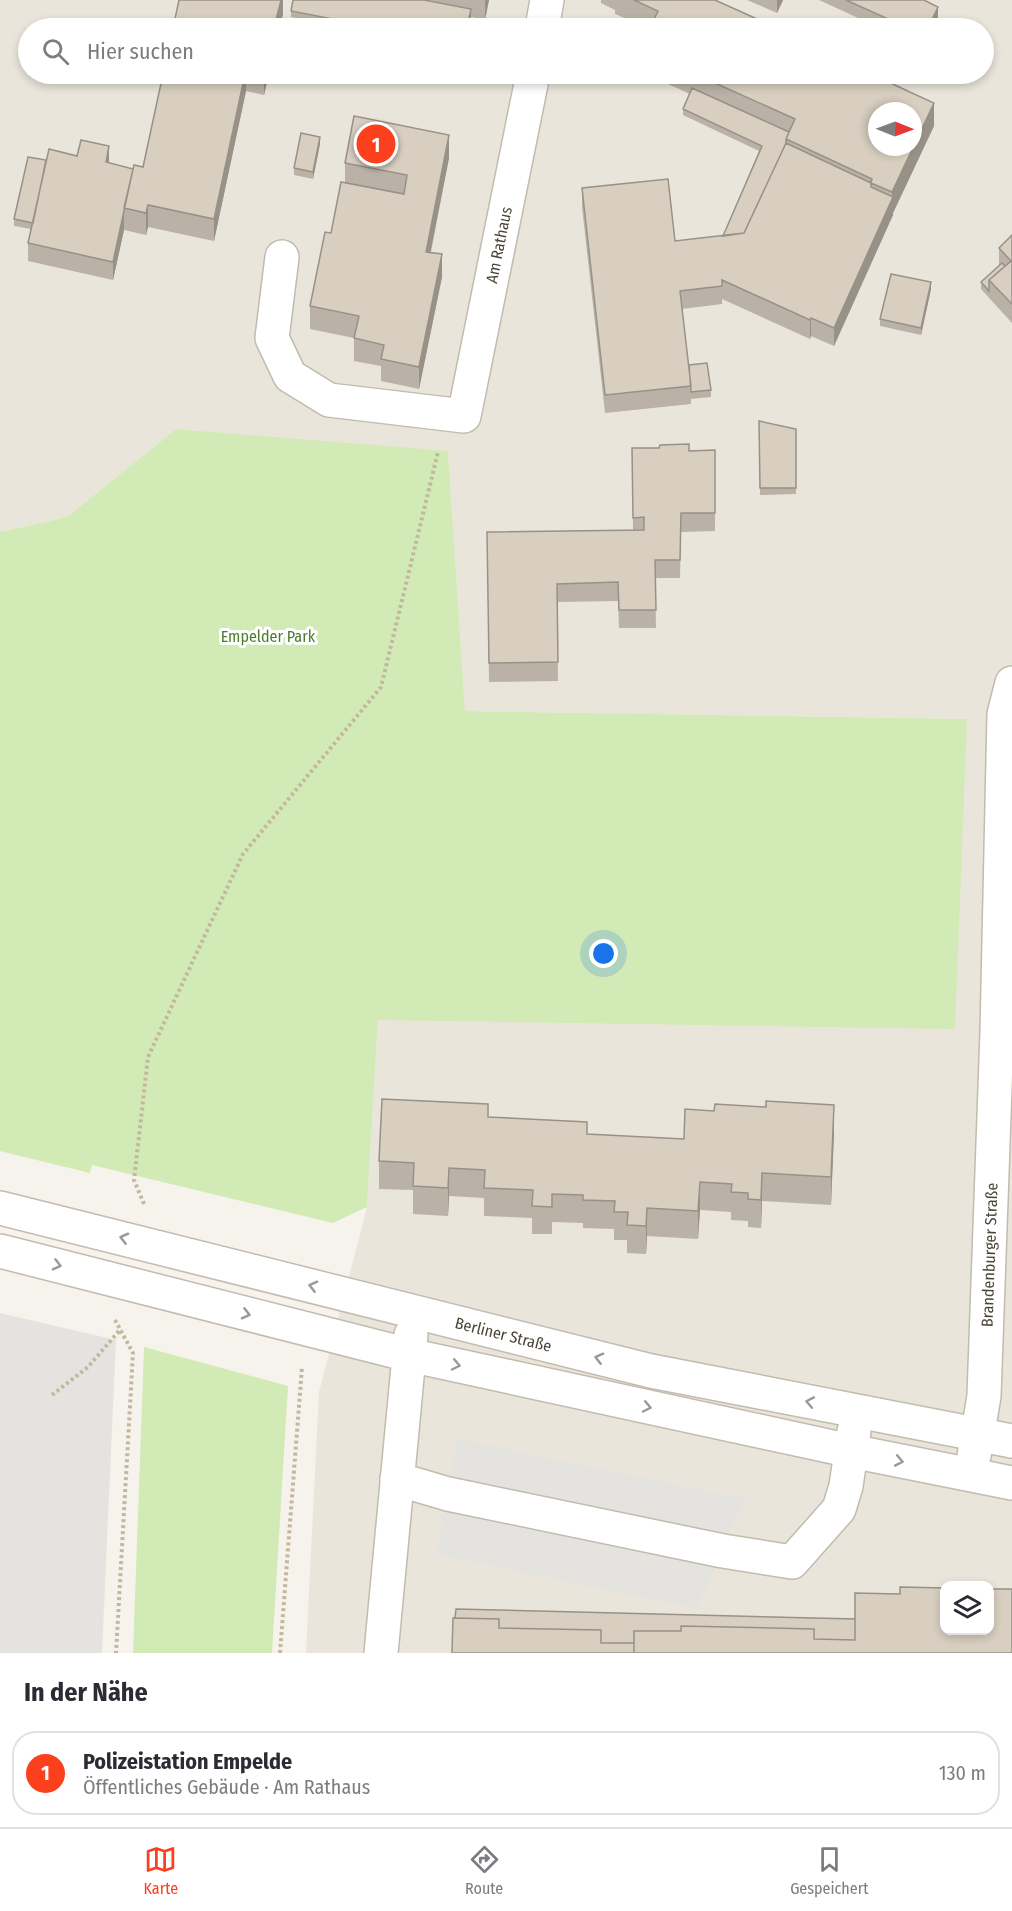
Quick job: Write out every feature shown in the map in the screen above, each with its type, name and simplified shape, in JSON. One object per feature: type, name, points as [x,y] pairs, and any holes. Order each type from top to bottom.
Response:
[{"type":"street","points":[[544,18],[547,0]]},
{"type":"street","name":"Am Rathaus","points":[[464,416],[531,84]]},
{"type":"street","points":[[282,257],[272,338],[290,376],[329,400],[464,416]]},
{"type":"street","name":"Brandenburger Straße","points":[[971,1476],[984,1396],[1005,1032],[1004,714],[1012,683]]},
{"type":"street","name":"Berliner Straße","points":[[0,1208],[651,1371],[1012,1441]]},
{"type":"street","points":[[0,1251],[409,1355],[850,1451],[1012,1483]]},
{"type":"street","points":[[381,1653],[413,1312]]},
{"type":"street","points":[[397,1479],[448,1494],[723,1551],[792,1562],[839,1509],[846,1486],[858,1411]]},
{"type":"path","points":[[135,1240],[145,1206],[134,1180],[148,1056],[243,854],[381,687],[442,439],[464,416]]},
{"type":"path","points":[[116,1653],[134,1353],[119,1331],[113,1317],[122,1282]]},
{"type":"path","points":[[52,1395],[88,1367],[119,1331]]},
{"type":"path","points":[[280,1653],[302,1367]]},
{"type":"shaded area","points":[[0,0],[1012,0],[1012,1653],[306,1653],[319,1392],[367,1207],[378,1020],[454,1020],[967,719],[465,711],[448,452],[176,429],[67,517],[0,532]]},
{"type":"shaded area","points":[[0,1313],[116,1340],[102,1653],[0,1653]]},
{"type":"shaded area","points":[[457,1439],[745,1499],[697,1608],[437,1555]]},
{"type":"green space","name":"Empelder Park","points":[[176,429],[448,451],[465,711],[967,719],[955,1029],[378,1020],[367,1207],[333,1223],[92,1165],[90,1173],[0,1151],[0,532],[67,517]]},
{"type":"green space","points":[[144,1347],[288,1386],[272,1653],[133,1653]]},
{"type":"building","points":[[179,0],[281,0],[276,18],[175,18]]},
{"type":"building","points":[[293,0],[424,0],[471,9],[469,18],[327,18],[291,11]]},
{"type":"building","points":[[634,0],[715,0],[755,18],[655,18],[658,11]]},
{"type":"building","points":[[846,0],[924,0],[938,7],[933,18],[886,18]]},
{"type":"building","points":[[161,84],[243,84],[214,219],[148,205],[146,213],[124,208],[134,165],[143,167]]},
{"type":"building","points":[[717,84],[893,84],[934,103],[922,128],[922,102],[868,102],[868,156],[909,156],[892,192],[871,183],[872,179],[786,139],[795,119]]},
{"type":"building","points":[[692,88],[789,132],[744,233],[723,236],[762,146],[683,109]]},
{"type":"building","points":[[354,116],[449,135],[426,252],[442,254],[419,367],[381,359],[384,345],[354,338],[359,316],[310,306],[325,232],[331,233],[341,182],[404,194],[407,175],[345,163]]},
{"type":"building","points":[[301,133],[320,137],[313,172],[294,168]]},
{"type":"building","points":[[81,140],[109,146],[106,162],[133,169],[113,262],[28,243],[49,149],[77,156]]},
{"type":"building","points":[[786,143],[871,183],[871,187],[893,197],[834,328],[811,318],[810,320],[722,280],[722,286],[680,291],[691,386],[605,395],[582,188],[668,179],[675,241],[744,233]]},
{"type":"building","points":[[28,157],[46,160],[33,223],[14,219]]},
{"type":"building","points":[[1012,235],[1012,304],[989,280],[1011,261],[999,248]]},
{"type":"building","points":[[1002,263],[1005,266],[989,280],[989,291],[981,282]]},
{"type":"building","points":[[891,274],[931,282],[921,328],[880,319]]},
{"type":"building","points":[[707,363],[711,390],[691,392],[689,365]]},
{"type":"building","points":[[759,421],[796,429],[796,488],[760,488]]},
{"type":"building","points":[[689,444],[689,451],[715,450],[715,513],[681,513],[680,560],[655,560],[656,610],[619,610],[618,582],[557,584],[558,662],[489,663],[487,532],[644,530],[644,517],[633,518],[632,448],[659,448],[660,445]]},
{"type":"building","points":[[382,1099],[488,1104],[488,1117],[587,1122],[587,1134],[684,1139],[685,1109],[714,1111],[715,1104],[766,1107],[766,1101],[834,1105],[831,1177],[762,1173],[761,1200],[748,1199],[748,1193],[731,1192],[732,1184],[700,1182],[698,1211],[647,1208],[646,1226],[627,1225],[628,1212],[614,1212],[615,1201],[583,1200],[583,1195],[552,1194],[552,1207],[532,1206],[533,1190],[484,1188],[485,1170],[449,1168],[448,1188],[413,1186],[414,1163],[379,1161]]},
{"type":"building","points":[[900,1587],[940,1588],[940,1635],[994,1635],[994,1589],[1012,1589],[1012,1653],[634,1653],[634,1631],[681,1631],[681,1626],[814,1629],[814,1639],[855,1640],[855,1593],[900,1594]]},
{"type":"building","points":[[456,1609],[855,1619],[855,1640],[814,1639],[814,1629],[681,1626],[681,1631],[634,1631],[634,1643],[601,1643],[601,1630],[499,1628],[499,1619],[455,1618]]},
{"type":"building","points":[[453,1618],[499,1619],[499,1628],[601,1630],[601,1643],[634,1643],[634,1653],[452,1653]]},
{"type":"place","name":"Polizeistation Empelde","points":[[376,144]]}]
